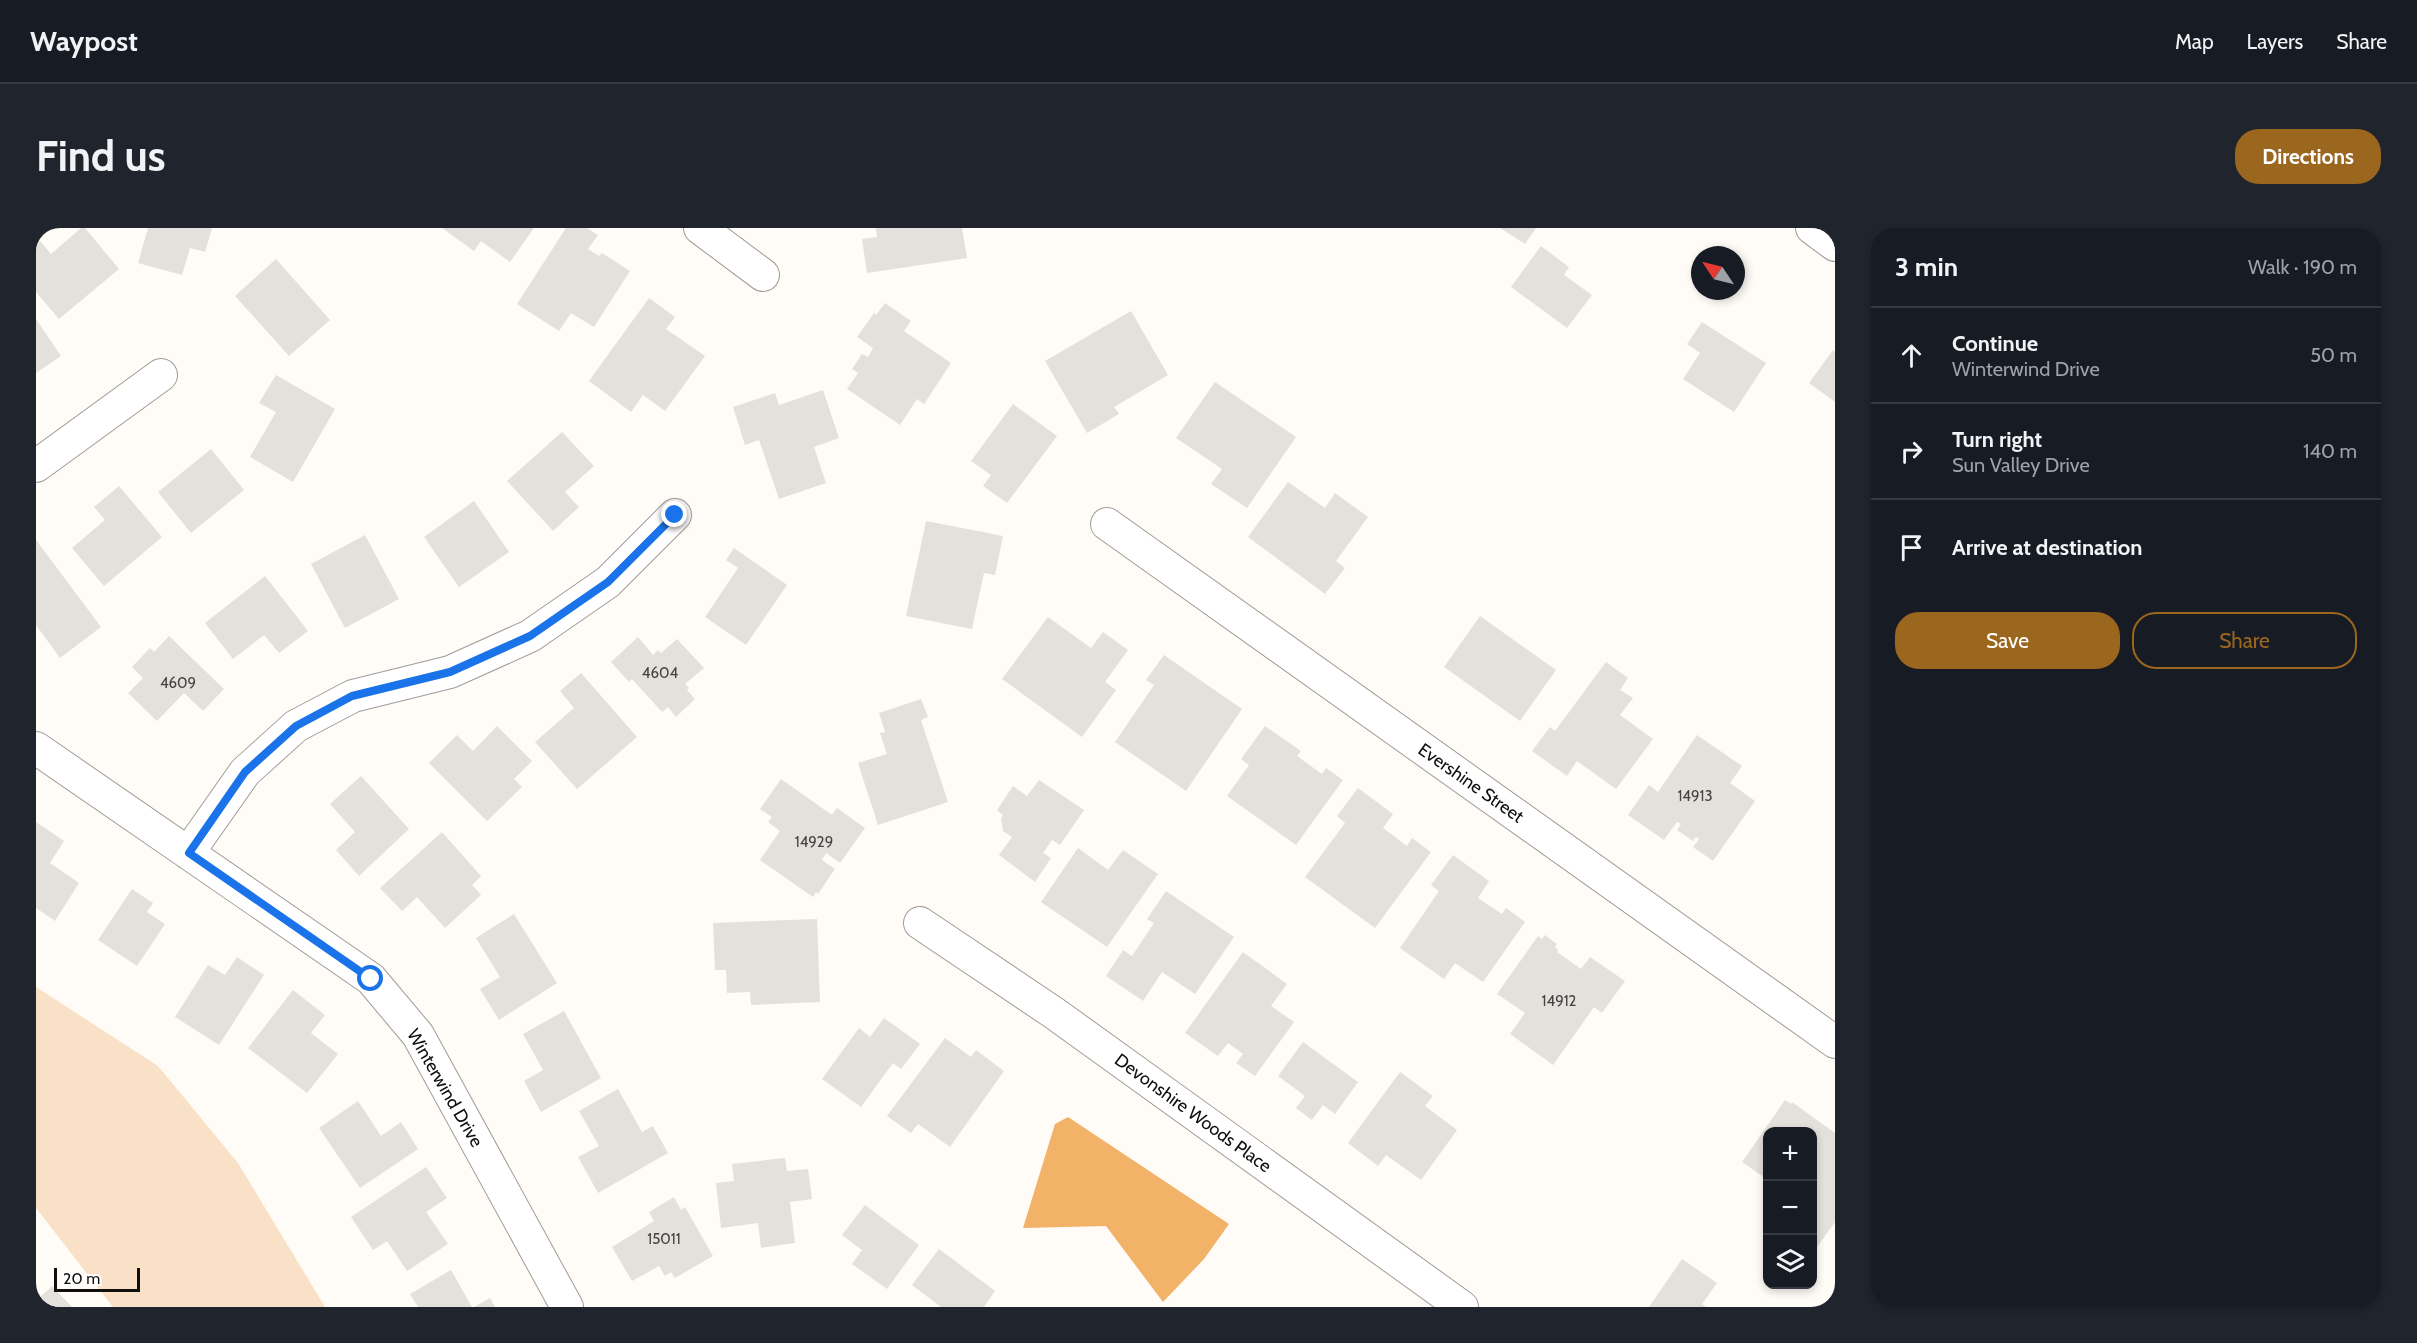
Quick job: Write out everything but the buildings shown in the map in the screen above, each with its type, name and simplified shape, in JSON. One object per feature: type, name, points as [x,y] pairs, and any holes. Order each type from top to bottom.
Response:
[{"type":"street","points":[[700,228],[763,275]]},
{"type":"street","points":[[1812,228],[1835,245]]},
{"type":"street","points":[[36,466],[161,375]]},
{"type":"street","points":[[189,853],[245,772],[296,726],[352,696],[450,672],[530,636],[608,582],[675,515]]},
{"type":"street","name":"Evershine Street","points":[[1107,524],[1835,1042]]},
{"type":"street","name":"Winterwind Drive","points":[[36,748],[371,979],[418,1035],[567,1307]]},
{"type":"street","name":"Devonshire Woods Place","points":[[920,923],[1054,1014],[1462,1307]]},
{"type":"shaded area","points":[[36,987],[158,1066],[238,1163],[325,1307],[113,1307],[36,1208]]},
{"type":"shaded area","points":[[1068,1117],[1229,1224],[1204,1259],[1163,1302],[1106,1226],[1023,1228],[1055,1124]]},
{"type":"route","points":[[371,979],[189,853],[245,772],[296,726],[352,696],[450,672],[530,636],[608,582],[675,515]]}]
